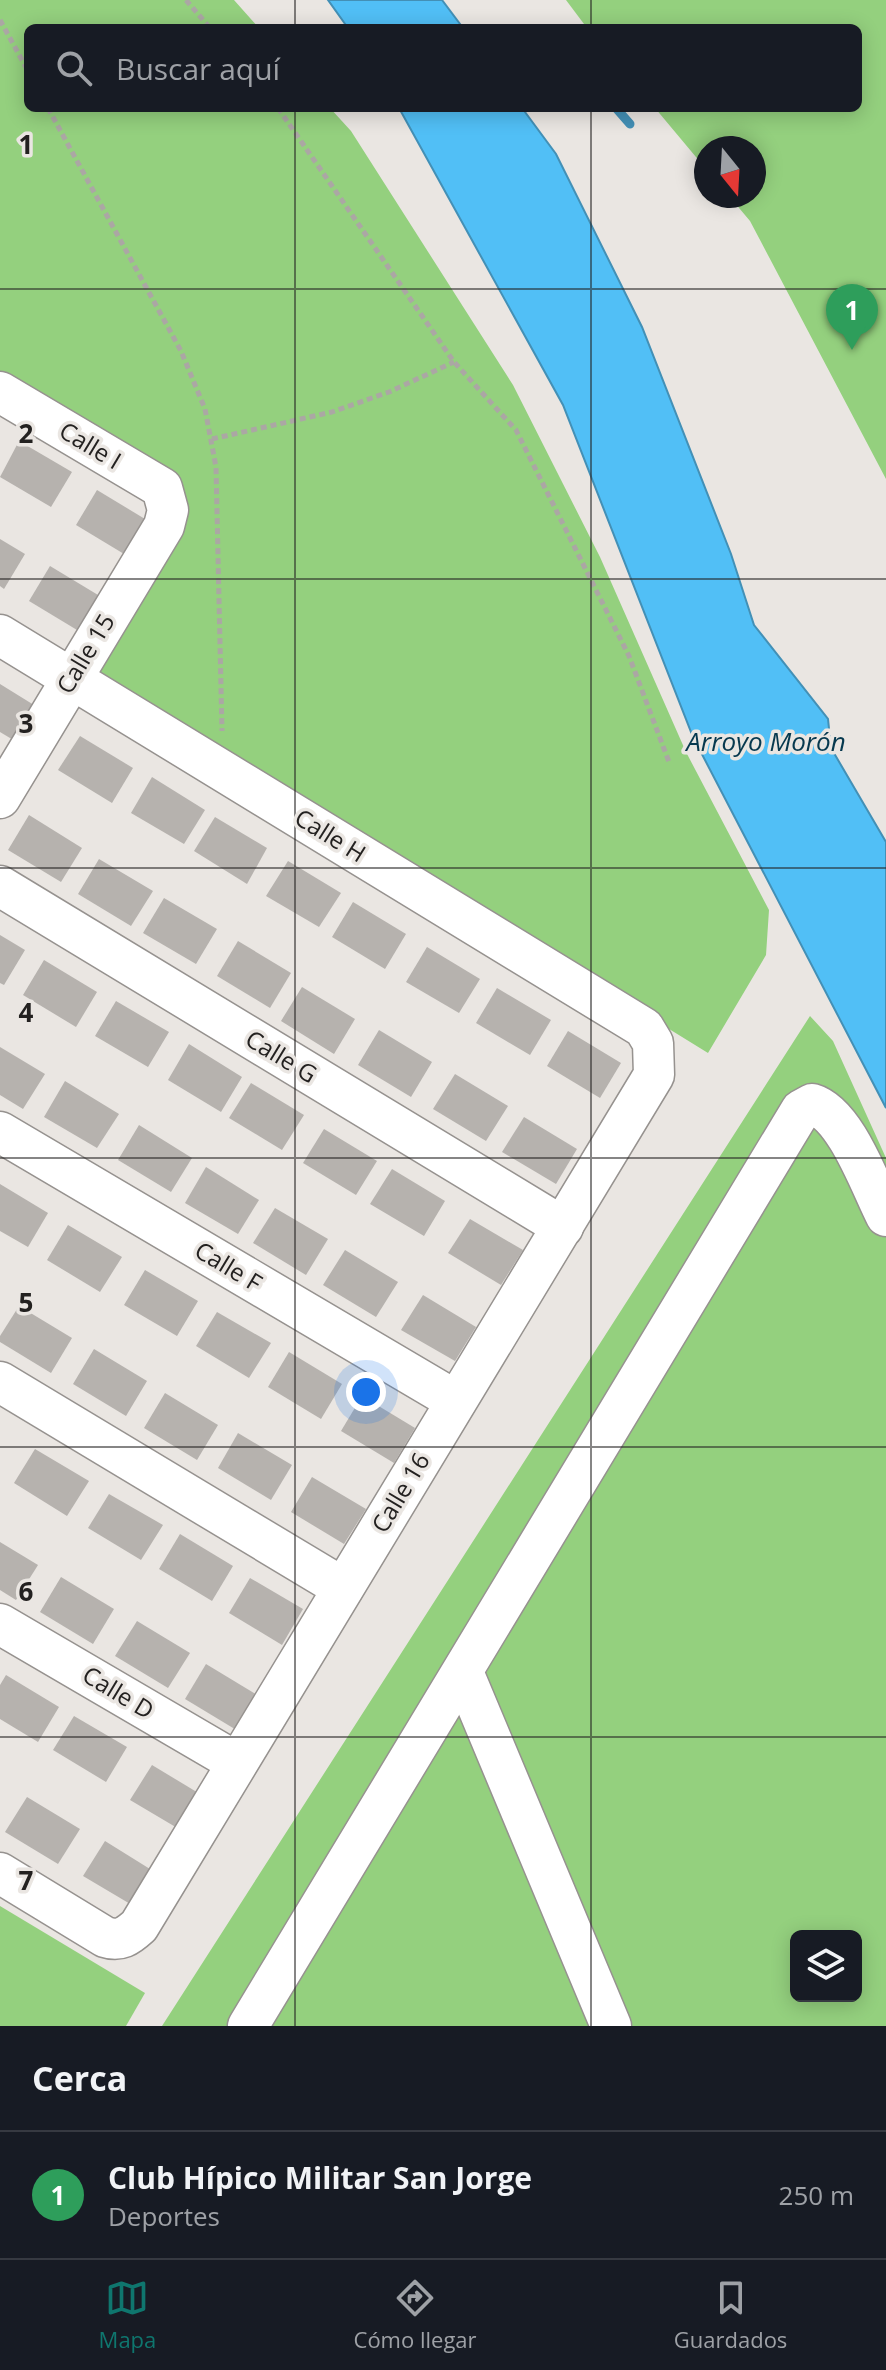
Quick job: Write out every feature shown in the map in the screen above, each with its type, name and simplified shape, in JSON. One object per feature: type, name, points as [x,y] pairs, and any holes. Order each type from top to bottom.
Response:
[{"type":"street","name":"Calle I","points":[[0,392],[162,488],[168,510]]},
{"type":"street","name":"Calle 15","points":[[0,798],[164,526],[168,510]]},
{"type":"street","name":"Calle H","points":[[0,635],[644,1028],[653,1043]]},
{"type":"street","name":"Calle G","points":[[0,886],[563,1227]]},
{"type":"street","name":"Calle 16","points":[[0,1873],[105,1937],[115,1940],[128,1936],[139,1926],[654,1075],[653,1043]]},
{"type":"street","points":[[248,2026],[463,1672],[492,1616],[801,1110],[812,1104],[827,1108],[839,1123],[886,1216]]},
{"type":"street","name":"Calle F","points":[[0,1132],[456,1401]]},
{"type":"street","points":[[0,1382],[343,1588]]},
{"type":"street","name":"Calle D","points":[[0,1624],[236,1762]]},
{"type":"street","points":[[463,1672],[611,2026]]},
{"type":"path","points":[[186,0],[207,24]]},
{"type":"path","points":[[0,20],[24,64]]},
{"type":"path","points":[[50,112],[181,351],[205,409],[216,467],[222,770]]},
{"type":"path","points":[[281,112],[454,362],[516,430],[629,656],[669,762]]},
{"type":"path","points":[[212,439],[332,412],[389,392],[454,362]]},
{"type":"green space","points":[[0,0],[234,0],[255,24],[24,24],[24,112],[334,112],[351,131],[513,385],[600,557],[686,752],[769,910],[766,955],[708,1053],[89,671],[181,516],[0,379]]},
{"type":"green space","points":[[566,0],[886,0],[886,479],[750,221],[739,208],[766,208],[766,136],[694,136],[694,155],[658,112],[862,112],[862,24],[584,24]]},
{"type":"green space","points":[[810,1016],[833,1041],[886,1158],[886,2026],[162,2026]]},
{"type":"green space","points":[[0,1906],[145,1993],[126,2026],[0,2026]]},
{"type":"water","points":[[328,0],[442,0],[460,24],[345,24]]},
{"type":"water","name":"Arroyo Morón","points":[[401,112],[525,112],[556,154],[642,327],[731,554],[754,625],[828,719],[831,748],[886,842],[886,1108],[693,737],[563,405]]},
{"type":"building","points":[[19,441],[72,472],[51,507],[0,477]]},
{"type":"building","points":[[97,490],[150,522],[129,557],[76,525]]},
{"type":"building","points":[[0,539],[25,554],[4,589],[0,586]]},
{"type":"building","points":[[50,566],[103,598],[82,633],[29,601]]},
{"type":"building","points":[[0,684],[42,710],[20,744],[0,732]]},
{"type":"building","points":[[80,736],[133,768],[112,803],[58,770]]},
{"type":"building","points":[[152,777],[205,810],[184,844],[131,813]]},
{"type":"building","points":[[29,815],[82,848],[61,882],[8,850]]},
{"type":"building","points":[[215,817],[267,848],[247,884],[194,851]]},
{"type":"building","points":[[99,859],[153,891],[131,926],[78,894]]},
{"type":"building","points":[[288,861],[341,893],[319,927],[266,896]]},
{"type":"building","points":[[164,898],[217,929],[196,964],[143,933]]},
{"type":"building","points":[[353,902],[406,934],[385,969],[332,937]]},
{"type":"building","points":[[0,935],[25,950],[4,985],[0,983]]},
{"type":"building","points":[[238,941],[291,973],[270,1008],[217,976]]},
{"type":"building","points":[[427,947],[480,979],[459,1013],[406,982]]},
{"type":"building","points":[[44,960],[97,992],[76,1027],[23,995]]},
{"type":"building","points":[[302,987],[355,1019],[334,1054],[281,1021]]},
{"type":"building","points":[[497,988],[551,1020],[530,1055],[476,1023]]},
{"type":"building","points":[[116,1001],[169,1032],[148,1067],[95,1036]]},
{"type":"building","points":[[379,1030],[432,1062],[411,1097],[358,1065]]},
{"type":"building","points":[[568,1031],[621,1063],[600,1098],[547,1066]]},
{"type":"building","points":[[189,1044],[242,1077],[221,1112],[168,1080]]},
{"type":"building","points":[[0,1047],[45,1074],[23,1109],[0,1095]]},
{"type":"building","points":[[455,1074],[508,1106],[486,1141],[433,1109]]},
{"type":"building","points":[[65,1081],[119,1114],[97,1148],[44,1117]]},
{"type":"building","points":[[251,1083],[304,1115],[282,1150],[229,1118]]},
{"type":"building","points":[[524,1117],[577,1149],[556,1184],[502,1152]]},
{"type":"building","points":[[139,1125],[192,1158],[171,1192],[118,1160]]},
{"type":"building","points":[[324,1129],[377,1161],[356,1195],[303,1163]]},
{"type":"building","points":[[206,1167],[259,1200],[238,1234],[185,1203]]},
{"type":"building","points":[[392,1169],[445,1201],[424,1236],[370,1204]]},
{"type":"building","points":[[0,1184],[48,1213],[28,1247],[0,1231]]},
{"type":"building","points":[[275,1208],[328,1239],[306,1275],[253,1243]]},
{"type":"building","points":[[470,1219],[523,1250],[501,1285],[448,1253]]},
{"type":"building","points":[[68,1225],[122,1257],[100,1292],[47,1260]]},
{"type":"building","points":[[345,1250],[398,1282],[376,1317],[323,1285]]},
{"type":"building","points":[[145,1270],[198,1301],[177,1336],[124,1305]]},
{"type":"building","points":[[423,1295],[476,1327],[455,1361],[401,1330]]},
{"type":"building","points":[[19,1306],[72,1338],[51,1373],[0,1342],[0,1336]]},
{"type":"building","points":[[217,1312],[271,1343],[249,1378],[196,1346]]},
{"type":"building","points":[[94,1349],[147,1381],[126,1416],[73,1384]]},
{"type":"building","points":[[289,1352],[342,1384],[321,1419],[268,1387]]},
{"type":"building","points":[[165,1393],[218,1425],[197,1460],[144,1428]]},
{"type":"building","points":[[362,1396],[415,1428],[394,1463],[341,1431]]},
{"type":"building","points":[[238,1433],[292,1465],[271,1500],[218,1468]]},
{"type":"building","points":[[35,1449],[89,1481],[67,1516],[14,1483]]},
{"type":"building","points":[[312,1477],[366,1509],[344,1544],[291,1512]]},
{"type":"building","points":[[109,1494],[163,1525],[141,1560],[88,1528]]},
{"type":"building","points":[[180,1534],[233,1566],[212,1601],[159,1569]]},
{"type":"building","points":[[0,1542],[38,1565],[16,1600],[0,1590]]},
{"type":"building","points":[[61,1577],[114,1609],[93,1644],[40,1612]]},
{"type":"building","points":[[250,1578],[303,1609],[282,1645],[229,1613]]},
{"type":"building","points":[[137,1621],[190,1653],[168,1688],[115,1656]]},
{"type":"building","points":[[206,1664],[259,1696],[238,1731],[185,1699]]},
{"type":"building","points":[[6,1675],[59,1707],[38,1742],[0,1719],[0,1685]]},
{"type":"building","points":[[74,1716],[127,1747],[106,1782],[53,1750]]},
{"type":"building","points":[[152,1765],[205,1797],[184,1832],[130,1800]]},
{"type":"building","points":[[27,1797],[80,1829],[58,1864],[5,1832]]},
{"type":"building","points":[[105,1841],[158,1874],[137,1908],[83,1876]]},
{"type":"waterway","points":[[620,112],[630,124]]},
{"type":"place","name":"Club Hípico Militar San Jorge","points":[[852,350]]}]
